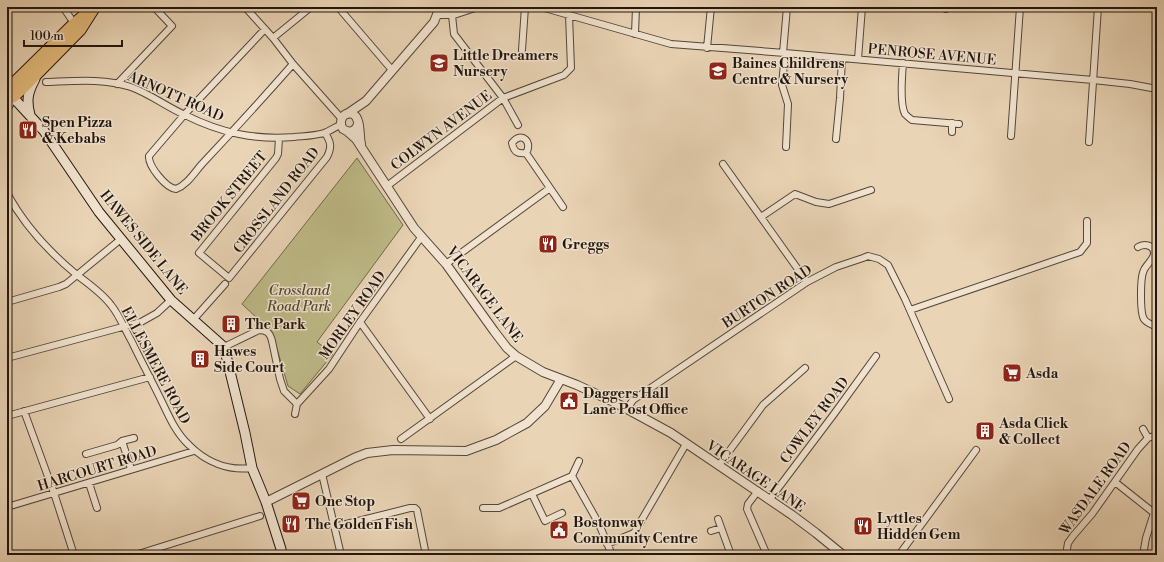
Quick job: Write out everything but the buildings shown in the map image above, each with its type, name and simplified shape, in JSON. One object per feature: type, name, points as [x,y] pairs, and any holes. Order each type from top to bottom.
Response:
[{"type":"highway","points":[[8,93],[95,8]]},
{"type":"highway","points":[[8,93],[24,88],[77,27]]},
{"type":"main road","points":[[30,116],[28,95],[37,74]]},
{"type":"main road","name":"HAWES SIDE LANE","points":[[8,93],[44,131],[99,212],[171,300],[224,347]]},
{"type":"main road","points":[[224,347],[252,468],[266,502],[281,549],[281,555]]},
{"type":"street","points":[[63,7],[77,27]]},
{"type":"street","points":[[117,84],[172,26],[154,7]]},
{"type":"street","points":[[245,7],[273,38],[293,64],[343,119]]},
{"type":"street","points":[[273,38],[311,7]]},
{"type":"street","points":[[338,7],[392,70]]},
{"type":"street","points":[[343,119],[366,101],[434,22],[439,11],[452,15],[478,7]]},
{"type":"street","points":[[522,50],[525,7]]},
{"type":"street","name":"PENROSE AVENUE","points":[[541,7],[552,8],[569,15],[671,44],[1093,80],[1157,89]]},
{"type":"street","points":[[635,34],[636,7]]},
{"type":"street","points":[[707,48],[711,7]]},
{"type":"street","points":[[786,147],[788,104],[782,85],[787,7]]},
{"type":"street","points":[[858,59],[862,7]]},
{"type":"street","points":[[1011,136],[1020,7]]},
{"type":"street","points":[[1090,142],[1098,7]]},
{"type":"street","points":[[452,15],[454,34],[503,98],[518,125]]},
{"type":"street","name":"COLWYN AVENUE","points":[[387,186],[503,98],[564,75],[571,68],[569,15]]},
{"type":"street","points":[[264,29],[184,115],[149,156],[152,166],[168,187],[176,189],[181,188],[293,64]]},
{"type":"street","points":[[836,139],[842,58]]},
{"type":"street","points":[[903,63],[902,86],[903,109],[905,114],[912,120],[956,124],[952,132]]},
{"type":"street","name":"ARNOTT ROAD","points":[[46,82],[99,81],[117,84],[144,92],[184,115],[198,121],[232,133],[253,137],[280,138],[313,136],[326,133],[343,119]]},
{"type":"street","points":[[7,108],[8,93]]},
{"type":"street","points":[[348,132],[356,129],[366,101]]},
{"type":"street","points":[[343,119],[353,114],[358,122]]},
{"type":"street","name":"VICARAGE LANE","points":[[343,119],[343,129],[356,139],[414,228],[446,264],[494,331],[516,356],[543,372],[577,385],[627,408],[671,433],[770,499],[808,526],[843,555]]},
{"type":"street","name":"VICARAGE LANE","points":[[358,122],[359,138],[363,150]]},
{"type":"street","name":"CROSSLAND ROAD","points":[[229,278],[316,172],[330,151],[330,140],[326,133]]},
{"type":"street","name":"BROOK STREET","points":[[229,278],[199,253],[276,158],[280,138]]},
{"type":"street","points":[[526,153],[563,207]]},
{"type":"street","points":[[723,164],[807,282]]},
{"type":"street","points":[[446,264],[550,188]]},
{"type":"street","points":[[761,217],[795,194],[816,202],[829,204],[872,190]]},
{"type":"street","name":"ELLESMERE ROAD","points":[[7,192],[15,208],[36,235],[54,254],[111,305],[150,376],[174,425],[183,439],[194,451],[205,458],[224,466],[238,469],[252,468]]},
{"type":"street","points":[[910,310],[1080,252],[1087,243],[1087,221]]},
{"type":"street","name":"MORLEY ROAD","points":[[297,404],[329,369],[360,322],[422,236]]},
{"type":"street","points":[[7,302],[66,284],[122,239]]},
{"type":"street","points":[[1138,247],[1141,245],[1148,245],[1153,250],[1154,254],[1143,271],[1141,283],[1143,319],[1157,327]]},
{"type":"street","name":"BURTON ROAD","points":[[627,408],[633,400],[807,282],[836,267],[868,256],[879,259],[888,265],[910,310],[949,399]]},
{"type":"street","points":[[194,320],[225,284]]},
{"type":"street","points":[[7,358],[141,322],[148,319],[171,300]]},
{"type":"street","points":[[360,322],[430,419]]},
{"type":"street","points":[[1148,323],[1157,322]]},
{"type":"street","points":[[224,347],[259,330],[267,331],[271,336],[284,391],[297,404],[295,414]]},
{"type":"street","points":[[401,440],[516,356]]},
{"type":"street","name":"COWLEY ROAD","points":[[770,499],[876,356]]},
{"type":"street","points":[[719,465],[763,405],[805,368]]},
{"type":"street","points":[[7,416],[150,376]]},
{"type":"street","points":[[266,502],[367,453],[393,450],[466,452],[496,440],[527,423],[545,406],[561,379]]},
{"type":"street","points":[[24,411],[54,493],[74,555]]},
{"type":"street","name":"WASDALE ROAD","points":[[1143,429],[1148,438]]},
{"type":"street","name":"WASDALE ROAD","points":[[1066,555],[1068,543],[1072,536],[1092,514],[1138,449],[1148,438],[1157,435]]},
{"type":"street","points":[[86,454],[117,445],[122,441],[134,438]]},
{"type":"street","points":[[122,441],[131,469]]},
{"type":"street","points":[[608,544],[634,533],[686,444]]},
{"type":"street","points":[[899,555],[976,450]]},
{"type":"street","name":"HARCOURT ROAD","points":[[7,507],[194,451]]},
{"type":"street","points":[[483,508],[499,508],[572,476],[579,461]]},
{"type":"street","points":[[322,474],[341,555]]},
{"type":"street","points":[[572,476],[599,524],[612,555]]},
{"type":"street","points":[[1115,482],[1155,514],[1146,538],[1143,555]]},
{"type":"street","points":[[89,483],[97,508]]},
{"type":"street","points":[[758,491],[748,504],[747,509],[766,555]]},
{"type":"street","points":[[532,494],[545,521],[562,513]]},
{"type":"street","points":[[334,527],[415,508],[417,510],[426,555]]},
{"type":"street","points":[[135,555],[260,516]]},
{"type":"street","points":[[718,519],[731,555]]},
{"type":"street","points":[[711,531],[721,528]]},
{"type":"green space","name":"Crossland Road Park","points":[[357,158],[403,225],[317,342],[333,354],[300,394],[288,386],[272,332],[242,304]]},
{"type":"place","name":"Little Dreamers Nursery","points":[[439,63]]},
{"type":"place","name":"Baines Childrens Centre & Nursery","points":[[718,71]]},
{"type":"place","name":"Spen Pizza & Kebabs","points":[[28,130]]},
{"type":"place","name":"Greggs","points":[[548,244]]},
{"type":"place","name":"The Park","points":[[231,324]]},
{"type":"place","name":"Hawes Side Court","points":[[200,359]]},
{"type":"place","name":"Asda","points":[[1012,373]]},
{"type":"place","name":"Daggers Hall Lane Post Office","points":[[569,401]]},
{"type":"place","name":"Asda Click & Collect","points":[[985,431]]},
{"type":"place","name":"One Stop","points":[[301,501]]},
{"type":"place","name":"The Golden Fish","points":[[291,524]]},
{"type":"place","name":"Lyttles Hidden Gem","points":[[863,526]]},
{"type":"place","name":"Bostonway Community Centre","points":[[559,530]]}]
